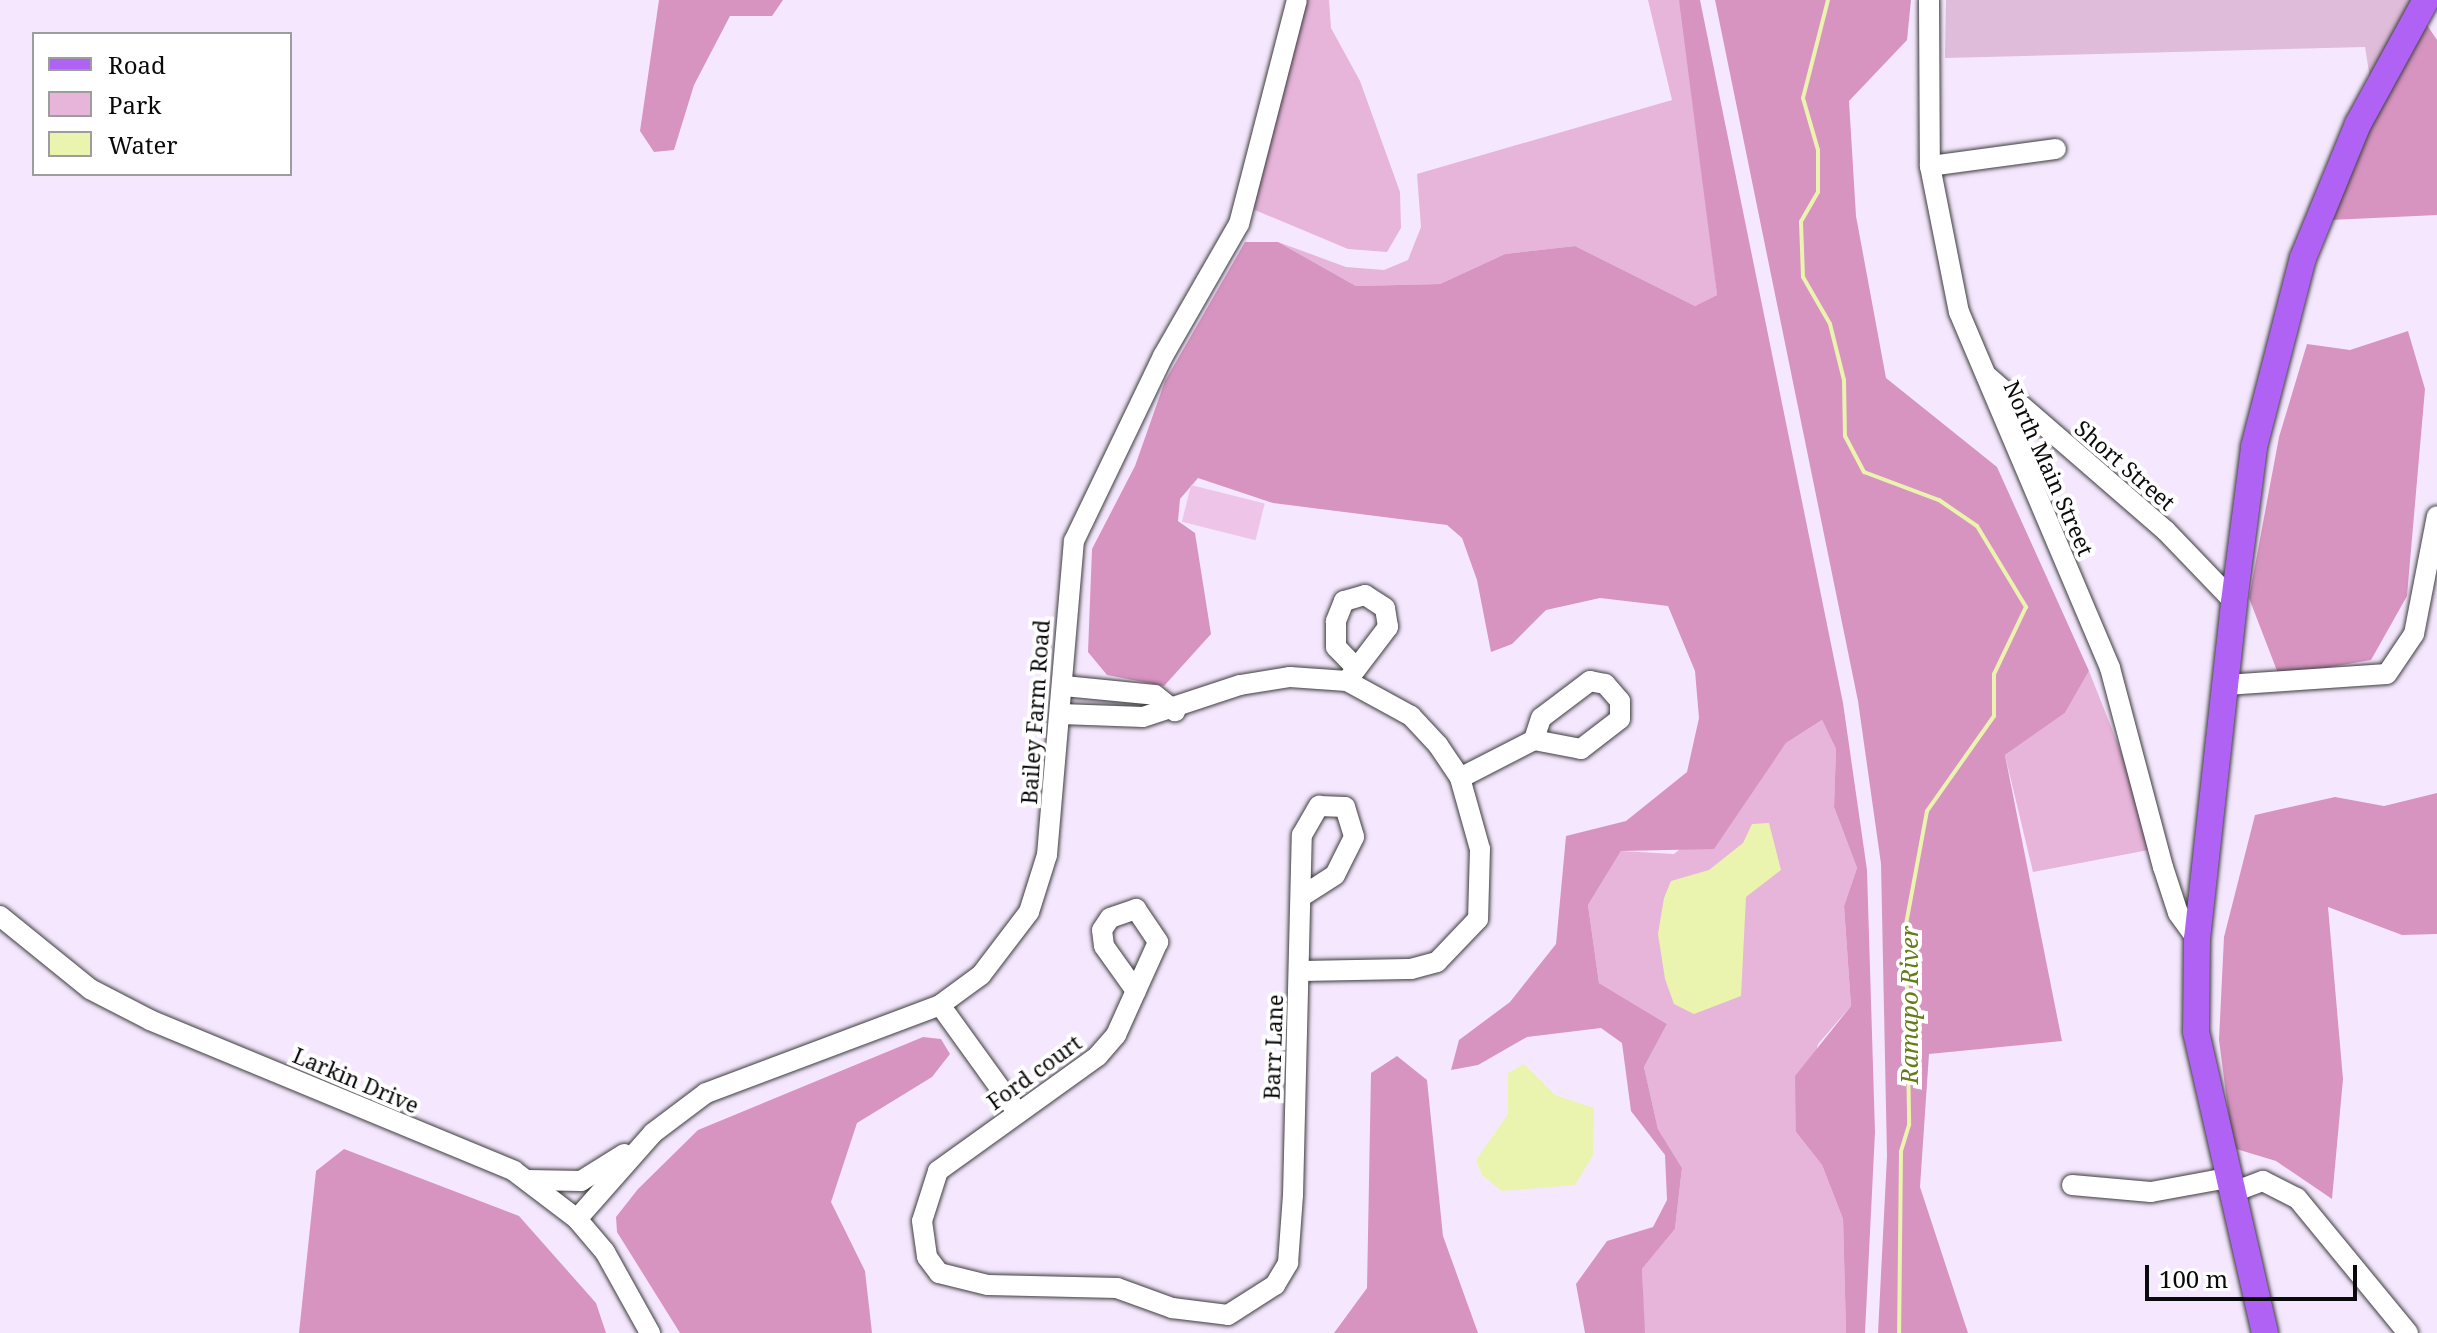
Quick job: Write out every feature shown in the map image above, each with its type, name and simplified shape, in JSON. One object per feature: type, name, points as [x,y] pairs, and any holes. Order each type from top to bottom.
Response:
[{"type":"main road","points":[[2265,1333],[2196,1031],[2197,939],[2234,602],[2254,447],[2303,258],[2358,124],[2426,0]]},
{"type":"street","name":"Bailey Farm Road","points":[[577,1219],[653,1133],[706,1093],[940,1005],[981,975],[1029,912],[1047,855],[1064,686],[1074,541],[1163,356],[1239,224],[1297,0]]},
{"type":"street","name":"North Main Street","points":[[1929,0],[1930,166],[1943,252],[1980,370],[2110,668],[2163,867],[2178,913],[2197,939]]},
{"type":"street","points":[[1930,166],[2056,149]]},
{"type":"street","name":"Short Street","points":[[1980,370],[2166,531],[2234,602]]},
{"type":"street","points":[[2226,685],[2387,674],[2414,634],[2437,516]]},
{"type":"street","name":"Barr Lane","points":[[938,1171],[923,1200],[927,1257],[956,1281],[1117,1288],[1200,1314],[1228,1315],[1254,1304],[1288,1263],[1299,971],[1411,969],[1461,944],[1478,919],[1482,887],[1460,778],[1411,716],[1351,675],[1290,677],[1240,685],[1175,711],[1061,714]]},
{"type":"street","points":[[1064,686],[1155,695],[1175,711]]},
{"type":"street","points":[[1460,778],[1534,740]]},
{"type":"street","points":[[1299,971],[1301,897]]},
{"type":"street","name":"Larkin Drive","points":[[0,916],[90,989],[150,1020],[527,1180],[577,1219],[605,1252],[650,1333]]},
{"type":"street","name":"Ford court","points":[[938,1171],[1098,1056],[1136,991]]},
{"type":"street","points":[[940,1005],[1018,1113]]},
{"type":"street","points":[[527,1180],[581,1181],[653,1133]]},
{"type":"street","points":[[2072,1185],[2151,1192],[2263,1181],[2297,1198],[2408,1333]]},
{"type":"green space","points":[[1306,0],[1329,0],[1331,28],[1360,81],[1400,192],[1401,228],[1387,252],[1348,249],[1250,208]]},
{"type":"green space","points":[[1648,0],[1679,0],[1682,7],[1717,295],[1695,306],[1575,246],[1505,254],[1440,284],[1356,286],[1278,242],[1346,267],[1384,270],[1408,260],[1421,227],[1417,174],[1672,100]]},
{"type":"green space","points":[[2089,671],[2159,848],[2033,872],[2005,755],[2065,713]]},
{"type":"green space","points":[[1822,720],[1836,749],[1834,807],[1857,868],[1844,906],[1851,1006],[1818,1044],[1796,1132],[1822,1165],[1843,1219],[1846,1333],[1644,1333],[1642,1269],[1675,1229],[1682,1168],[1658,1129],[1644,1067],[1667,1024],[1599,983],[1588,905],[1621,851],[1674,854],[1751,792],[1786,743]]},
{"type":"shaded area","points":[[659,0],[783,0],[772,16],[730,16],[694,85],[674,150],[654,152],[640,131]]},
{"type":"shaded area","points":[[1679,0],[1700,0],[1843,703],[1867,870],[1875,1132],[1865,1333],[1846,1333],[1843,1219],[1822,1165],[1796,1132],[1795,1076],[1851,1006],[1844,906],[1857,868],[1834,807],[1836,749],[1822,720],[1786,743],[1714,849],[1621,851],[1588,905],[1599,983],[1667,1024],[1644,1067],[1658,1129],[1682,1168],[1675,1229],[1642,1269],[1645,1333],[1585,1333],[1576,1284],[1607,1241],[1653,1227],[1667,1200],[1665,1155],[1631,1111],[1622,1043],[1601,1028],[1527,1037],[1478,1065],[1451,1070],[1459,1040],[1510,1002],[1556,944],[1566,836],[1626,821],[1687,772],[1699,718],[1695,671],[1668,606],[1600,598],[1546,610],[1512,644],[1491,652],[1477,580],[1462,538],[1447,525],[1273,503],[1198,478],[1180,499],[1178,521],[1195,533],[1211,634],[1164,686],[1107,675],[1088,652],[1092,549],[1135,466],[1165,381],[1245,242],[1278,242],[1356,286],[1440,284],[1505,254],[1575,246],[1695,306],[1717,295]]},
{"type":"shaded area","points":[[1715,0],[1911,0],[1907,40],[1849,101],[1856,216],[1886,378],[1997,467],[2089,671],[2065,713],[2005,755],[2062,1041],[1929,1054],[1920,1187],[1968,1333],[1878,1333],[1887,1156],[1881,864],[1858,701]]},
{"type":"shaded area","points":[[1946,0],[2426,0],[2373,97],[2365,47],[1945,58]]},
{"type":"shaded area","points":[[2425,22],[2437,40],[2437,215],[2331,220],[2359,147]]},
{"type":"shaded area","points":[[2408,331],[2425,389],[2407,596],[2371,660],[2279,676],[2249,598],[2279,437],[2307,344],[2350,350]]},
{"type":"shaded area","points":[[1191,485],[1265,503],[1256,540],[1182,522]]},
{"type":"shaded area","points":[[2437,793],[2437,934],[2402,935],[2328,907],[2343,1079],[2332,1199],[2276,1161],[2233,1148],[2219,1040],[2224,937],[2255,815],[2335,797],[2384,806]]},
{"type":"shaded area","points":[[923,1037],[941,1039],[950,1054],[932,1077],[857,1123],[831,1202],[865,1271],[872,1333],[680,1333],[617,1232],[616,1217],[638,1189],[698,1130]]},
{"type":"shaded area","points":[[1397,1056],[1427,1080],[1443,1236],[1478,1333],[1334,1333],[1367,1288],[1371,1073]]},
{"type":"shaded area","points":[[344,1149],[519,1216],[596,1303],[606,1333],[299,1333],[316,1171]]},
{"type":"water","points":[[1769,823],[1781,870],[1746,897],[1741,996],[1694,1014],[1674,1004],[1665,979],[1658,934],[1664,898],[1671,881],[1709,870],[1743,843],[1752,824]]},
{"type":"water","points":[[1524,1064],[1555,1095],[1594,1108],[1593,1155],[1575,1185],[1502,1191],[1482,1175],[1476,1160],[1508,1114],[1508,1073]]},
{"type":"waterway","name":"Ramapo River","points":[[1828,0],[1803,98],[1818,150],[1818,192],[1801,222],[1803,277],[1830,324],[1844,380],[1845,436],[1864,472],[1939,500],[1977,526],[2026,607],[1994,674],[1994,716],[1927,811],[1906,924],[1909,1125],[1901,1152],[1899,1333]]}]
